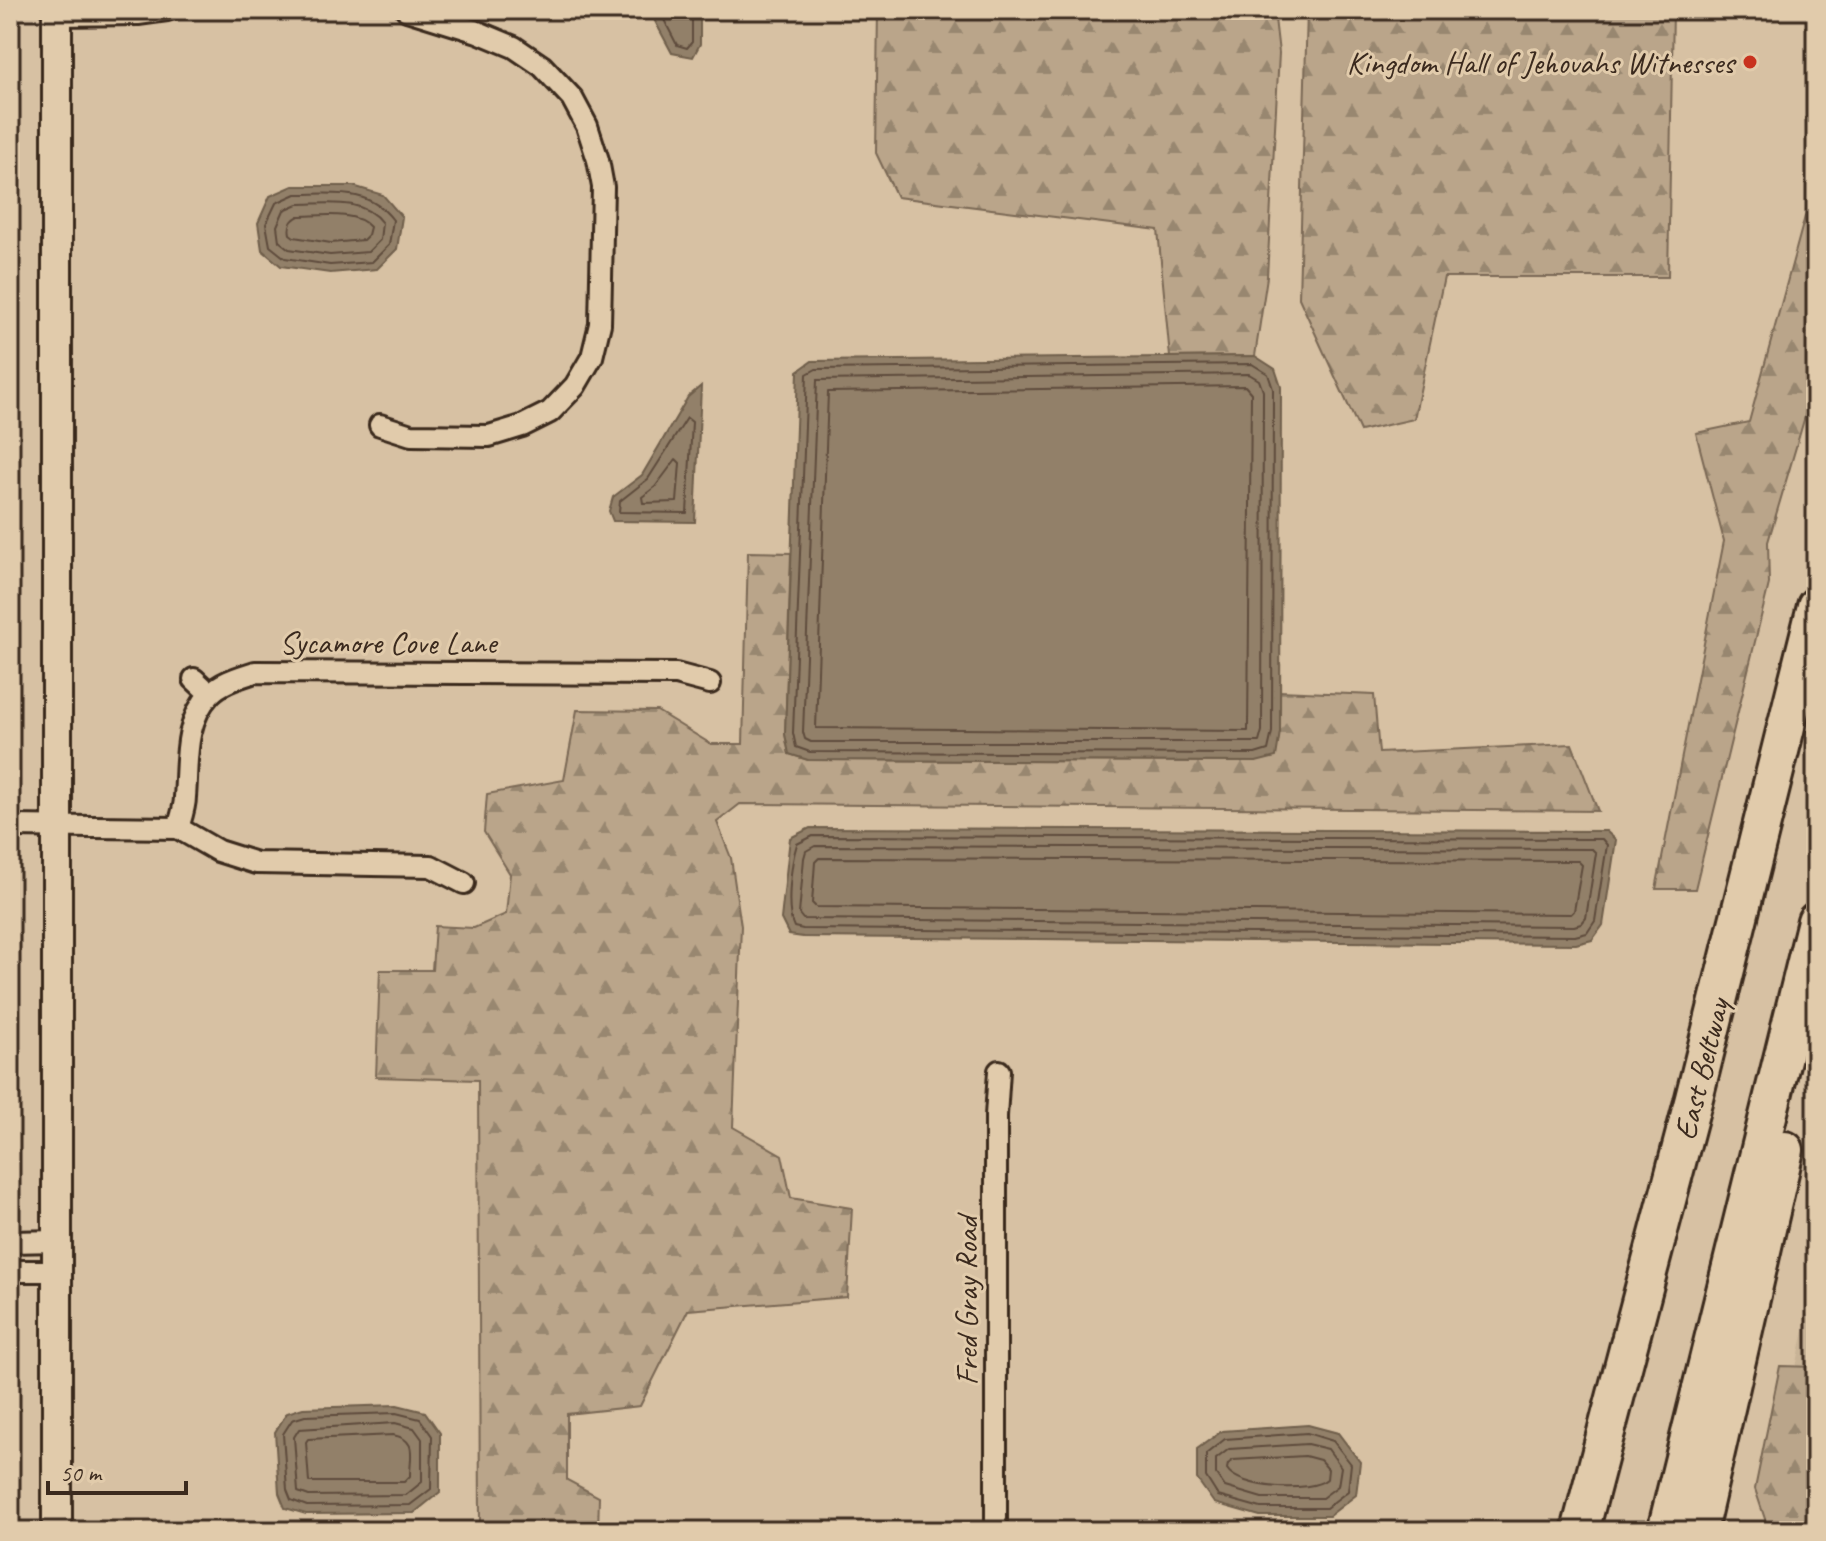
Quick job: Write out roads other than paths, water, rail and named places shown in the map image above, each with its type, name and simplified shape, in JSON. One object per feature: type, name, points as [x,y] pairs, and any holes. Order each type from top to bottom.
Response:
[{"type":"highway","name":"East Beltway","points":[[1580,1531],[1694,1098],[1816,606]]},
{"type":"highway","points":[[1666,1531],[1816,921]]},
{"type":"highway","points":[[1698,1531],[1816,1009]]},
{"type":"street","points":[[57,1531],[57,12],[138,14],[167,10]]},
{"type":"street","points":[[380,425],[411,435],[427,436],[489,436],[522,426],[550,412],[575,386],[592,357],[600,324],[603,187],[587,126],[572,98],[542,66],[514,47],[478,32],[407,10]]},
{"type":"street","name":"Sycamore Cove Lane","points":[[210,694],[227,683],[255,672],[676,674],[710,683]]},
{"type":"street","points":[[178,828],[185,801],[187,743],[210,694],[194,679]]},
{"type":"street","points":[[10,826],[178,828],[218,851],[256,863],[431,866],[464,883]]},
{"type":"street","name":"Fred Gray Road","points":[[996,1531],[996,1116],[999,1071]]},
{"type":"street","points":[[10,1242],[58,1241]]},
{"type":"street","points":[[10,1271],[58,1271]]},
{"type":"water","points":[[649,10],[700,10],[700,44],[693,57],[672,53]]},
{"type":"water","points":[[293,186],[353,186],[383,195],[402,217],[397,249],[377,269],[330,273],[281,266],[262,250],[258,223],[270,196]]},
{"type":"water","points":[[1255,356],[1275,369],[1281,387],[1280,732],[1276,757],[1256,762],[808,760],[789,754],[785,734],[798,371],[812,361]]},
{"type":"water","points":[[701,386],[695,522],[613,521],[609,511],[613,497],[642,475],[688,397]]},
{"type":"water","points":[[810,828],[1606,831],[1616,840],[1603,925],[1592,940],[1576,944],[803,937],[789,935],[781,919],[790,838]]},
{"type":"water","points":[[397,1405],[425,1412],[440,1433],[440,1492],[414,1513],[306,1514],[285,1508],[279,1493],[275,1432],[287,1413],[303,1408]]},
{"type":"water","points":[[1308,1425],[1338,1433],[1360,1462],[1356,1495],[1329,1516],[1260,1516],[1214,1503],[1197,1479],[1197,1449],[1222,1431]]},
{"type":"place","name":"Kingdom Hall of Jehovahs Witnesses","points":[[1750,62]]}]
